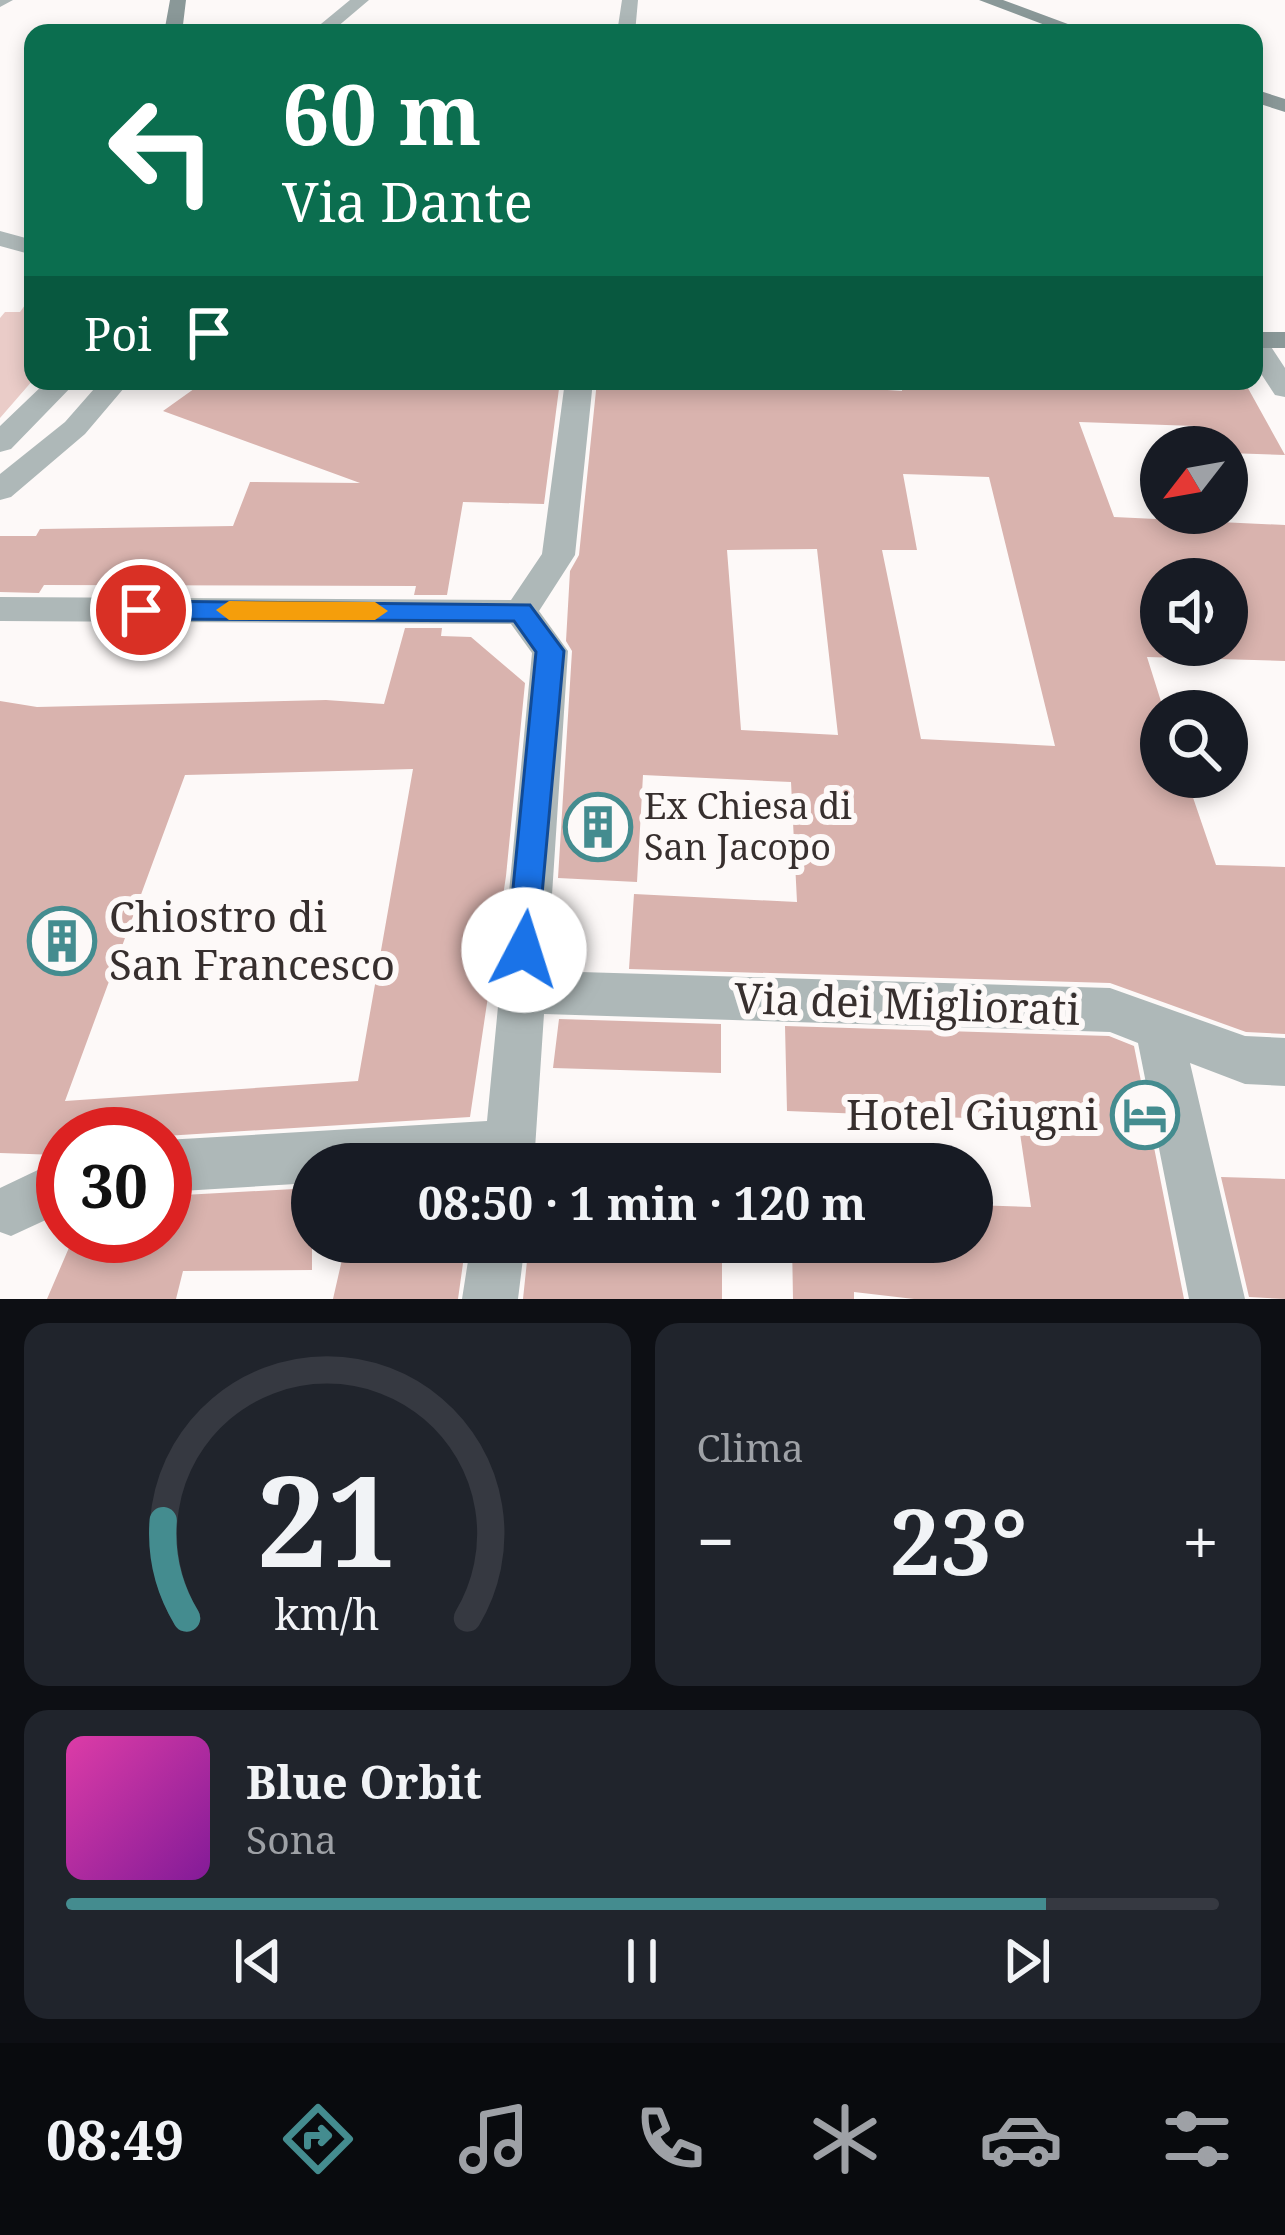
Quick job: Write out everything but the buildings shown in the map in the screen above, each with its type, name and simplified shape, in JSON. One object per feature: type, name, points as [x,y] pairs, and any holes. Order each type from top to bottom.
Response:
[{"type":"street","points":[[330,24],[361,0]]},
{"type":"street","points":[[987,0],[1057,24]]},
{"type":"street","points":[[1263,355],[1285,389]]},
{"type":"street","points":[[0,443],[53,390]]},
{"type":"street","points":[[0,490],[75,428],[108,390]]},
{"type":"street","points":[[521,612],[558,555],[578,390]]},
{"type":"street","points":[[0,609],[521,612]]},
{"type":"street","points":[[510,1143],[550,651],[521,612]]},
{"type":"street","name":"Via dei Migliorati","points":[[520,992],[1111,1010],[1245,1060],[1285,1062]]},
{"type":"street","points":[[1159,1030],[1217,1299]]},
{"type":"street","points":[[192,1165],[291,1162]]},
{"type":"street","points":[[11,1210],[36,1198]]},
{"type":"street","points":[[490,1299],[495,1263]]},
{"type":"shaded area","points":[[24,306],[24,390],[0,418],[0,318],[5,312],[20,312]]},
{"type":"slow traffic","points":[[229,610],[375,611]]},
{"type":"place","name":"Ex Chiesa di San Jacopo","points":[[598,827]]},
{"type":"place","name":"Chiostro di San Francesco","points":[[62,941]]},
{"type":"place","name":"Hotel Giugni","points":[[1145,1115]]},
{"type":"route","points":[[141,610],[521,612],[550,651],[524,950]]}]
